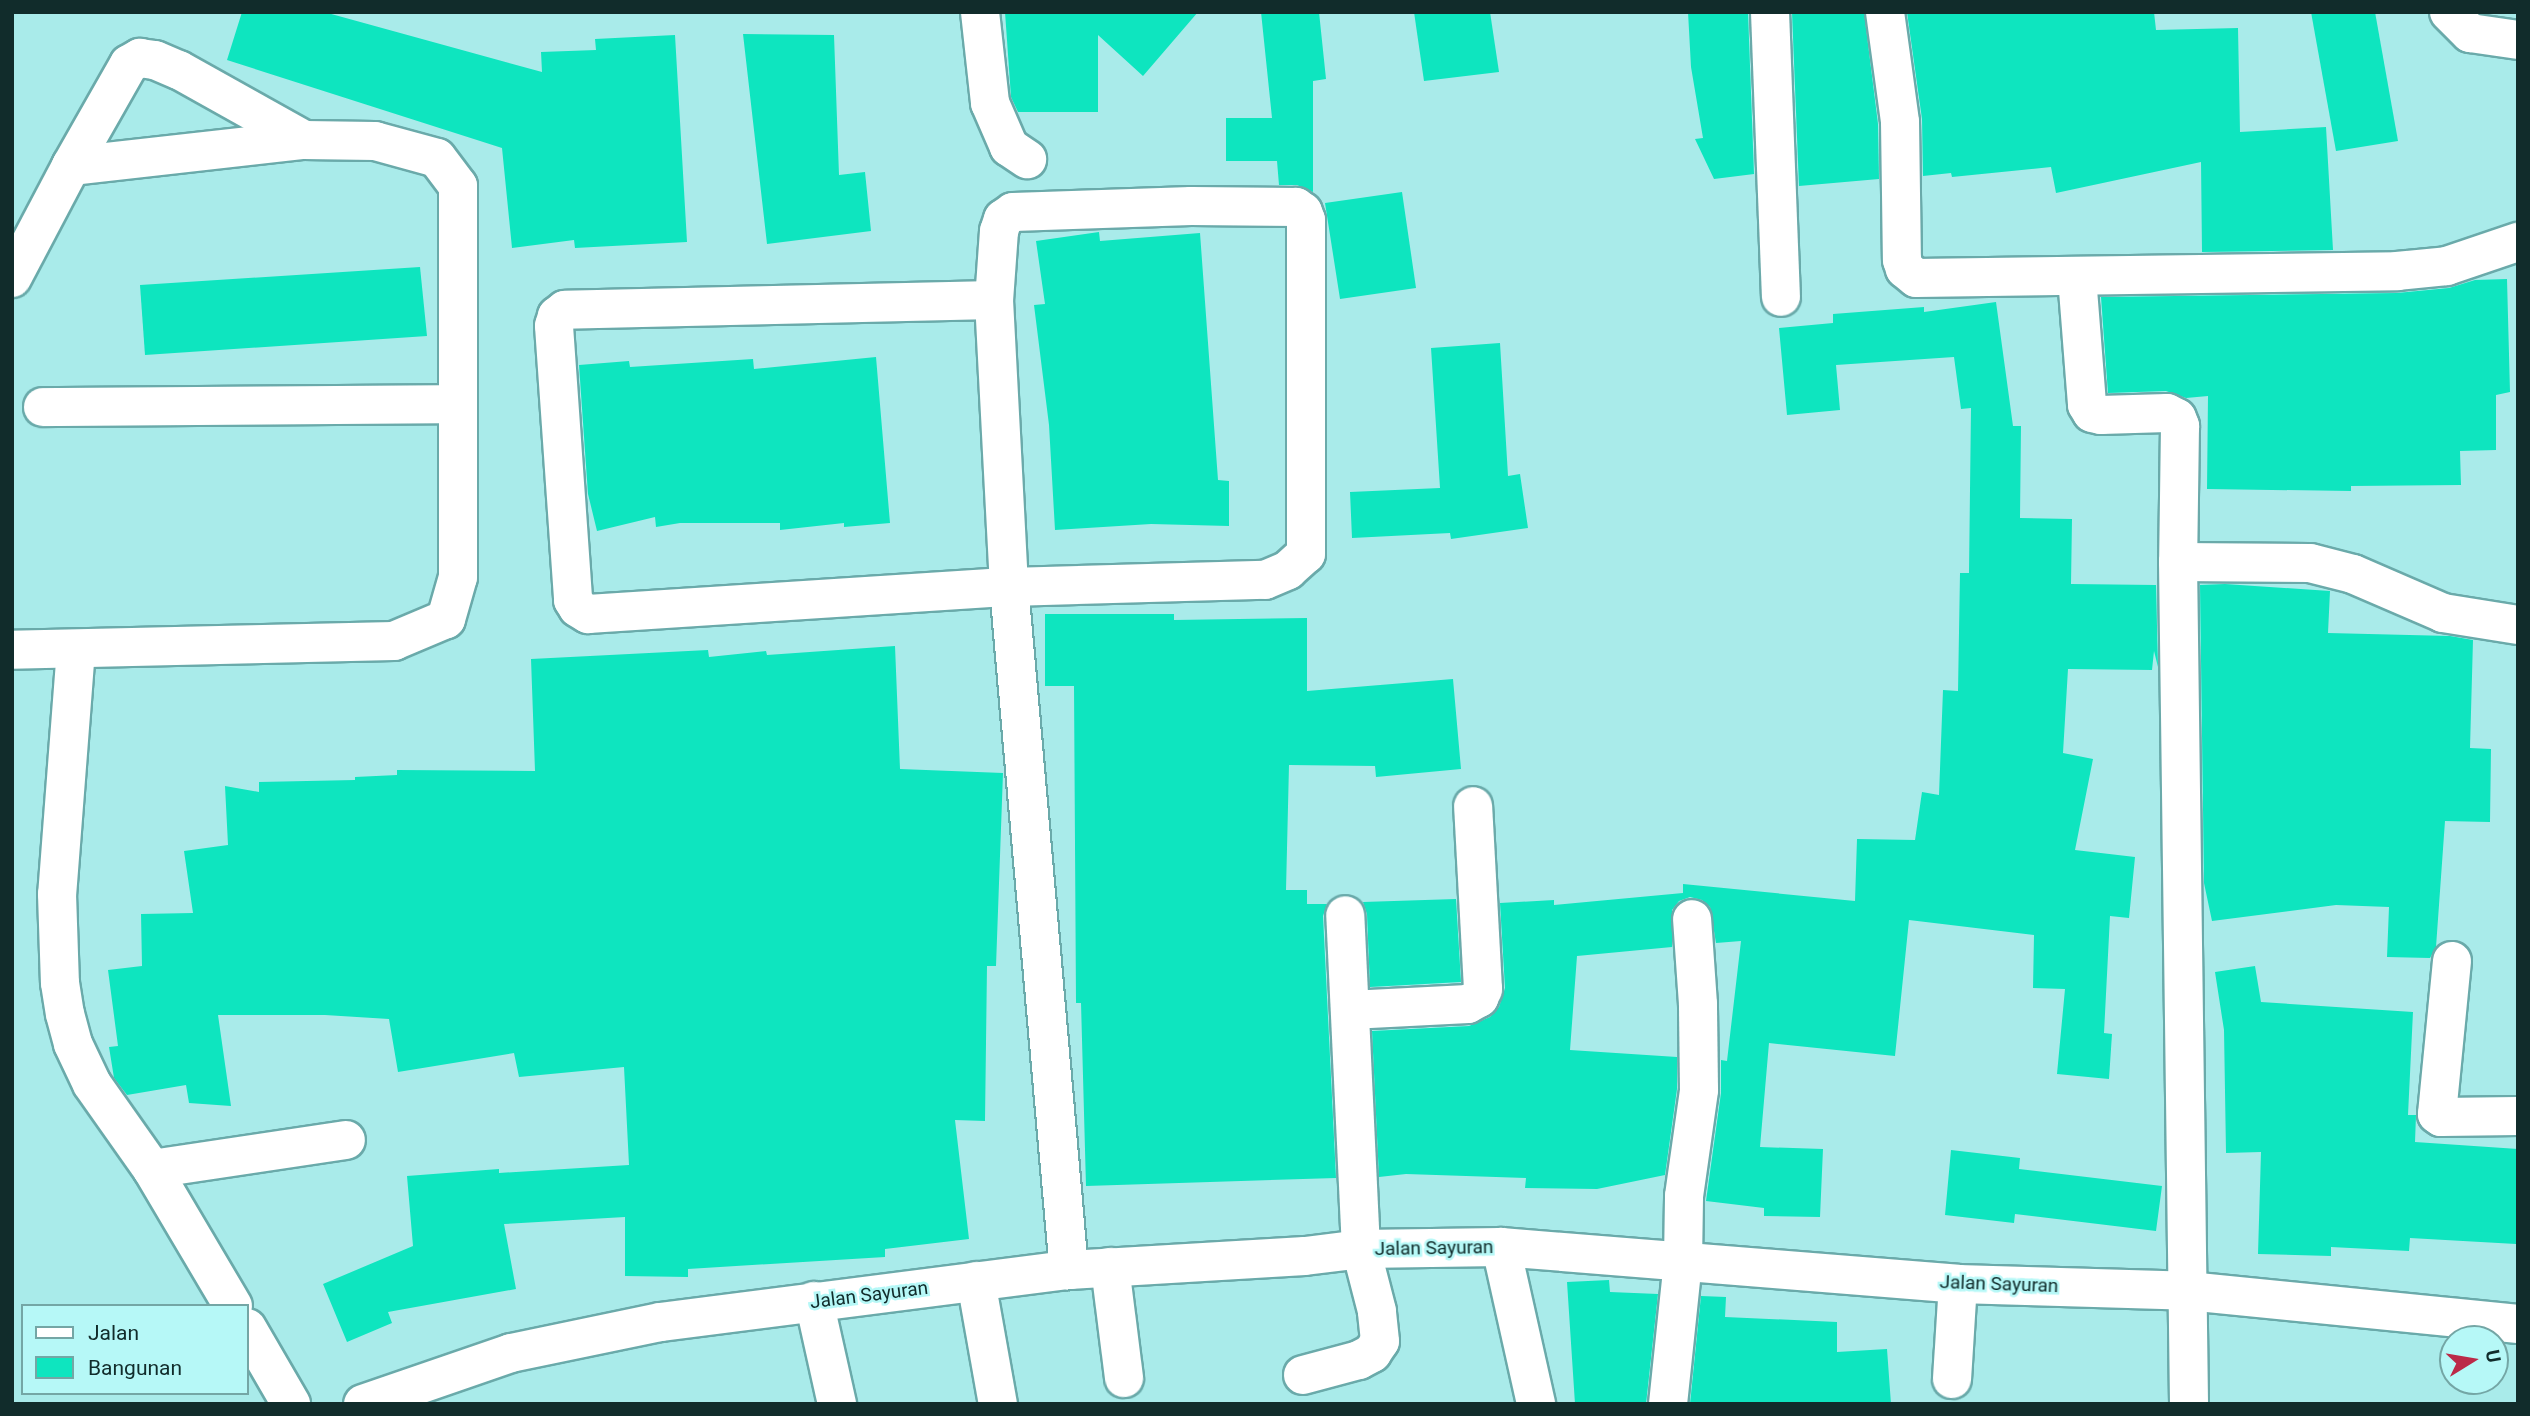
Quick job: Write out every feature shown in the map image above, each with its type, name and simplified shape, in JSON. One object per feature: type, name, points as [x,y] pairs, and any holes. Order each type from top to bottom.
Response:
[{"type":"street","points":[[979,12],[990,103],[1009,146],[1027,159]]},
{"type":"street","points":[[1770,12],[1781,298]]},
{"type":"street","points":[[1885,12],[1899,122],[1902,260],[1905,269],[1923,280],[2397,271],[2447,266],[2518,242]]},
{"type":"street","points":[[2449,12],[2470,33],[2518,40]]},
{"type":"street","points":[[12,278],[129,64],[140,58],[155,60],[179,70],[303,140]]},
{"type":"street","points":[[12,650],[394,641],[446,619],[458,578],[458,186],[437,158],[375,141],[303,140],[71,166]]},
{"type":"street","points":[[994,300],[565,310],[557,316],[554,326],[573,600],[578,608],[588,614],[1009,587],[1265,580],[1288,570],[1306,554],[1306,220],[1296,207],[1191,206],[1013,212],[1003,219],[999,231],[994,300],[1009,587],[1069,1270]]},
{"type":"street","points":[[2077,276],[2087,405],[2092,413],[2167,413],[2177,418],[2180,426],[2178,562],[2189,1404]]},
{"type":"street","points":[[43,407],[456,404]]},
{"type":"street","points":[[2178,562],[2310,563],[2353,574],[2443,613],[2518,625]]},
{"type":"street","points":[[76,649],[57,894],[60,983],[73,1044],[92,1084],[152,1168],[232,1304]]},
{"type":"street","points":[[1350,1010],[1468,1004],[1479,998],[1483,989],[1473,806]]},
{"type":"street","points":[[1303,1375],[1359,1360],[1372,1353],[1380,1340],[1377,1311],[1362,1249],[1345,915]]},
{"type":"street","points":[[1668,1404],[1682,1262],[1685,1196],[1699,1090],[1698,1004],[1692,919]]},
{"type":"street","points":[[2452,961],[2437,1114],[2441,1117],[2518,1116]]},
{"type":"street","points":[[152,1168],[346,1140]]},
{"type":"street","points":[[1501,1247],[1536,1404]]},
{"type":"street","name":"Jalan Sayuran","points":[[363,1404],[499,1357],[567,1339],[661,1322],[1069,1270],[1305,1256],[1362,1249],[1501,1247],[1958,1284],[2188,1291],[2518,1324]]},
{"type":"street","points":[[1110,1267],[1124,1378]]},
{"type":"street","points":[[976,1281],[998,1404]]},
{"type":"street","points":[[1952,1380],[1958,1284]]},
{"type":"street","points":[[814,1301],[837,1404]]},
{"type":"street","points":[[248,1330],[291,1404]]},
{"type":"building","points":[[242,12],[324,12],[542,72],[541,52],[596,50],[595,39],[675,35],[687,242],[575,248],[574,240],[512,248],[502,148],[227,60]]},
{"type":"building","points":[[1005,12],[1198,12],[1143,76],[1098,35],[1098,112],[1018,112],[1011,97]]},
{"type":"building","points":[[1261,12],[1319,12],[1326,79],[1313,81],[1313,192],[1297,185],[1279,185],[1277,161],[1226,161],[1226,118],[1272,118]]},
{"type":"building","points":[[1414,12],[1490,12],[1499,72],[1424,81]]},
{"type":"building","points":[[1688,12],[1748,12],[1754,174],[1714,179],[1695,139],[1703,138],[1691,67]]},
{"type":"building","points":[[1792,12],[1864,12],[1878,124],[1879,179],[1799,186]]},
{"type":"building","points":[[1907,12],[2154,12],[2156,30],[2238,28],[2240,132],[2326,127],[2333,250],[2202,252],[2201,162],[2056,193],[2051,167],[1952,177],[1951,173],[1923,176],[1922,119]]},
{"type":"building","points":[[2311,12],[2375,12],[2398,141],[2336,151]]},
{"type":"building","points":[[743,34],[834,35],[839,175],[865,172],[871,231],[767,244]]},
{"type":"building","points":[[1402,192],[1416,288],[1340,299],[1325,203]]},
{"type":"building","points":[[1099,232],[1100,241],[1200,233],[1218,480],[1229,481],[1229,526],[1151,524],[1055,530],[1049,425],[1034,305],[1045,304],[1036,241]]},
{"type":"building","points":[[420,267],[427,336],[145,355],[140,285]]},
{"type":"building","points":[[2507,279],[2510,392],[2496,395],[2496,450],[2460,451],[2461,485],[2351,486],[2351,491],[2207,489],[2208,396],[2186,398],[2166,391],[2108,393],[2101,297],[2397,293],[2449,288],[2475,280]]},
{"type":"building","points":[[1996,302],[2013,426],[2021,426],[2020,518],[2072,519],[2071,584],[2156,585],[2158,667],[2154,651],[2152,670],[2068,669],[2063,753],[2093,759],[2075,850],[2135,857],[2129,918],[2110,916],[2104,1033],[2112,1034],[2109,1079],[2057,1074],[2065,989],[2033,988],[2034,935],[1909,920],[1895,1056],[1769,1043],[1760,1147],[1823,1149],[1820,1217],[1764,1216],[1764,1208],[1706,1201],[1721,1093],[1721,1060],[1727,1061],[1741,941],[1716,943],[1710,907],[1702,900],[1690,897],[1679,901],[1672,910],[1672,947],[1577,956],[1570,1050],[1677,1057],[1677,1089],[1665,1175],[1597,1189],[1525,1188],[1526,1178],[1406,1174],[1379,1177],[1372,1031],[1469,1026],[1490,1017],[1499,1007],[1505,988],[1500,903],[1554,900],[1554,905],[1683,893],[1683,884],[1855,901],[1857,839],[1915,840],[1922,792],[1939,795],[1943,690],[1958,691],[1960,573],[1969,573],[1971,408],[1961,409],[1954,357],[1836,365],[1840,410],[1787,415],[1779,328],[1833,323],[1833,314],[1924,307],[1924,312]]},
{"type":"building","points":[[1500,343],[1508,476],[1520,474],[1528,528],[1451,539],[1450,533],[1352,538],[1350,492],[1440,488],[1431,348]]},
{"type":"building","points":[[876,357],[890,523],[844,527],[844,523],[780,530],[780,523],[680,523],[656,527],[655,517],[597,531],[588,494],[579,365],[629,361],[630,367],[753,359],[754,369]]},
{"type":"building","points":[[2225,584],[2330,591],[2328,633],[2450,636],[2473,640],[2470,748],[2491,749],[2490,822],[2445,821],[2436,947],[2430,958],[2387,957],[2389,907],[2336,905],[2212,921],[2204,883],[2200,585]]},
{"type":"building","points":[[1045,614],[1174,614],[1174,620],[1307,618],[1307,691],[1453,679],[1461,769],[1376,777],[1375,766],[1289,765],[1286,890],[1307,890],[1307,904],[1327,904],[1323,916],[1336,1178],[1086,1186],[1081,1003],[1076,1003],[1074,686],[1045,686]]},
{"type":"building","points":[[895,646],[900,769],[1003,773],[996,966],[987,966],[985,1121],[955,1120],[969,1239],[885,1249],[885,1257],[688,1269],[688,1277],[625,1276],[625,1217],[504,1224],[516,1289],[388,1312],[392,1323],[347,1342],[323,1284],[413,1246],[407,1176],[499,1169],[499,1173],[629,1165],[624,1067],[519,1077],[514,1053],[398,1072],[389,1019],[325,1015],[218,1015],[231,1106],[189,1103],[186,1085],[127,1095],[114,1078],[109,1047],[118,1046],[108,970],[142,966],[141,914],[193,913],[184,851],[228,845],[225,786],[259,792],[259,782],[355,780],[355,777],[397,775],[397,770],[535,771],[531,659],[708,650],[709,657],[766,651],[767,655]]},
{"type":"building","points":[[1456,899],[1461,982],[1370,987],[1367,914],[1363,902]]},
{"type":"building","points":[[2255,966],[2261,1002],[2413,1012],[2408,1115],[2416,1115],[2415,1142],[2518,1149],[2516,1244],[2410,1238],[2409,1251],[2331,1247],[2331,1256],[2258,1254],[2261,1152],[2226,1153],[2224,1030],[2215,972]]},
{"type":"building","points":[[1951,1150],[2020,1158],[2019,1169],[2162,1186],[2156,1231],[2015,1214],[2014,1223],[1945,1215]]},
{"type":"building","points":[[1609,1280],[1610,1292],[1658,1294],[1646,1404],[1575,1404],[1567,1282]]},
{"type":"building","points":[[1701,1296],[1726,1297],[1725,1317],[1837,1322],[1837,1352],[1887,1349],[1891,1404],[1690,1404]]}]
